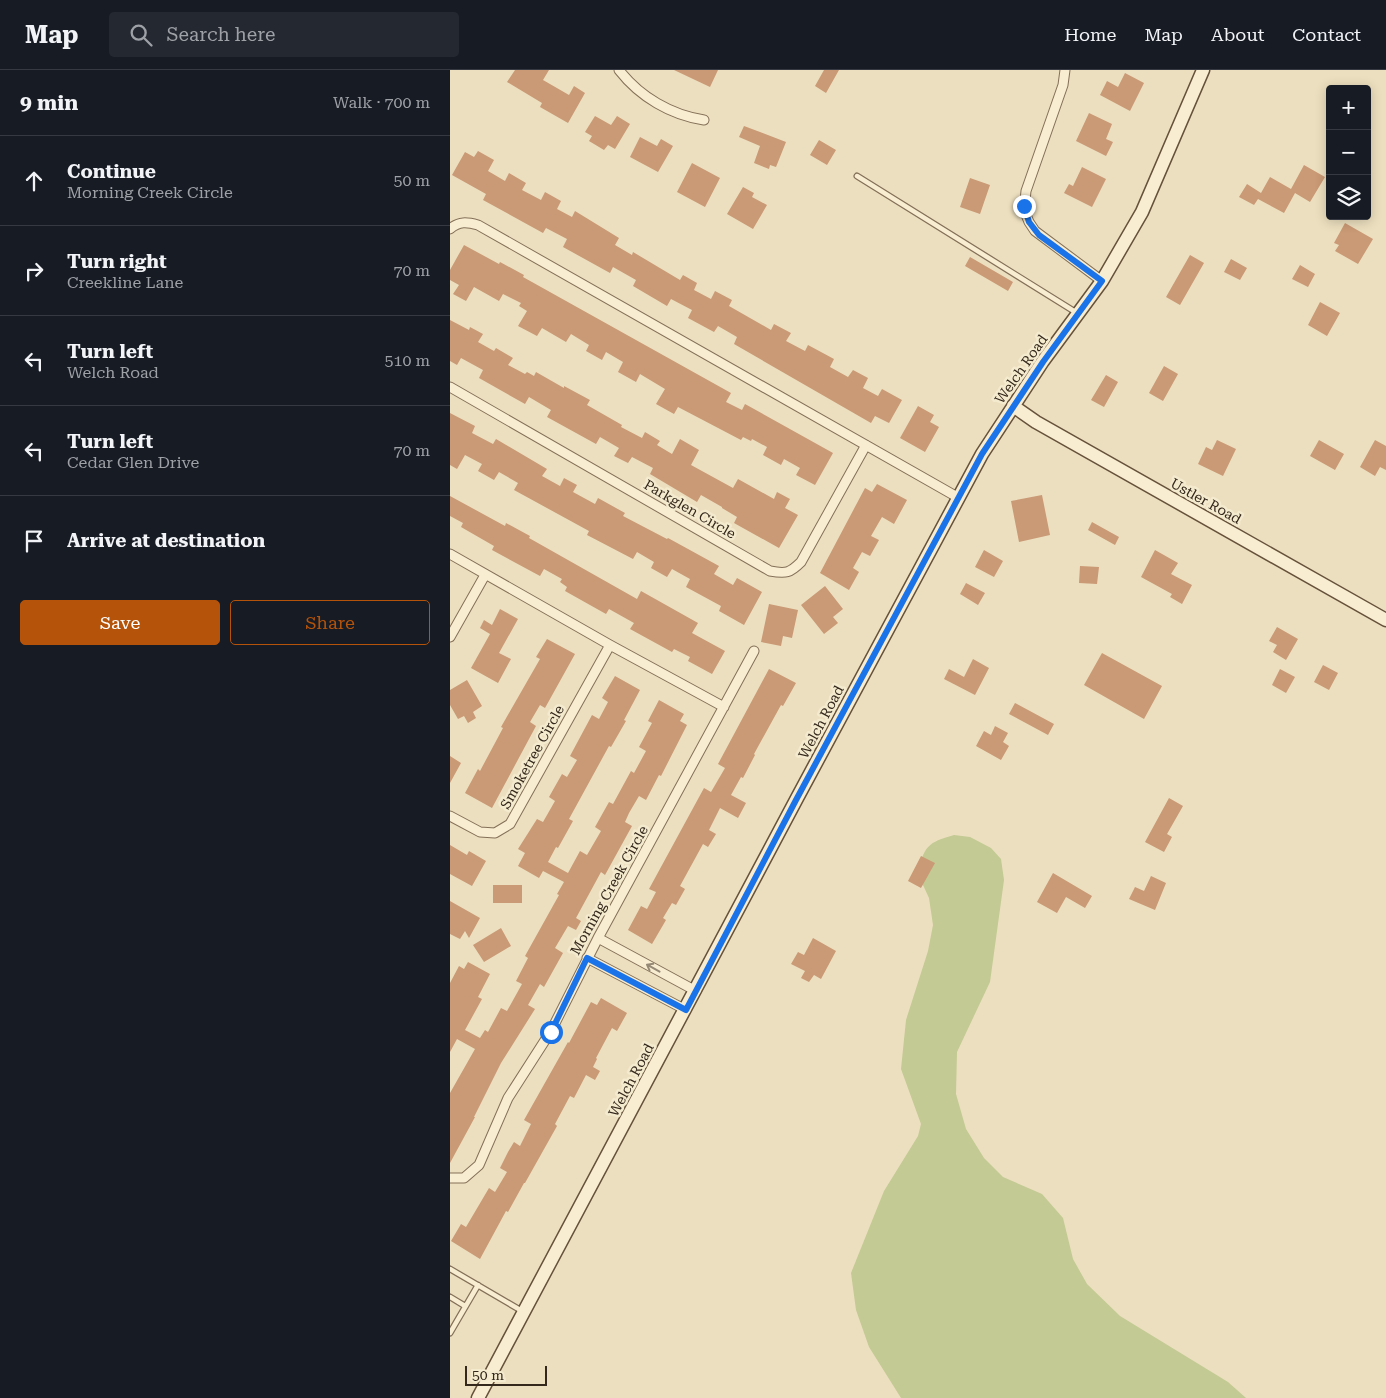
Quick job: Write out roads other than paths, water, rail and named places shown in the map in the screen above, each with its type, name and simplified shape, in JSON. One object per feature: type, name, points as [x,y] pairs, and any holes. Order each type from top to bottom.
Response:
[{"type":"main road","name":"Welch Road","points":[[478,1398],[982,454],[1043,362],[1102,281],[1142,212],[1203,70]]},
{"type":"main road","name":"Ustler Road","points":[[1013,406],[1036,422],[1386,620]]},
{"type":"street","points":[[619,70],[635,88],[660,105],[687,118],[704,120]]},
{"type":"street","points":[[1065,70],[1063,85],[1026,192],[1024,206],[1029,222],[1039,235],[1102,281]]},
{"type":"street","points":[[450,229],[456,224],[467,222],[478,225],[959,498]]},
{"type":"street","name":"Parkglen Circle","points":[[450,387],[770,571],[781,573],[791,572],[801,562],[866,445]]},
{"type":"street","points":[[450,554],[724,707]]},
{"type":"street","points":[[450,637],[485,575]]},
{"type":"street","name":"Smoketree Circle","points":[[450,816],[480,832],[495,833],[510,824],[610,645]]},
{"type":"street","name":"Morning Creek Circle","points":[[450,1178],[464,1178],[479,1165],[508,1098],[551,1032],[587,958],[754,651]]},
{"type":"street","points":[[598,938],[696,991]]},
{"type":"street","points":[[587,958],[686,1010]]},
{"type":"lane","points":[[857,176],[1079,314]]},
{"type":"lane","points":[[450,1269],[524,1312]]},
{"type":"lane","points":[[450,1332],[478,1285]]},
{"type":"lane","points":[[450,1297],[465,1306]]}]
